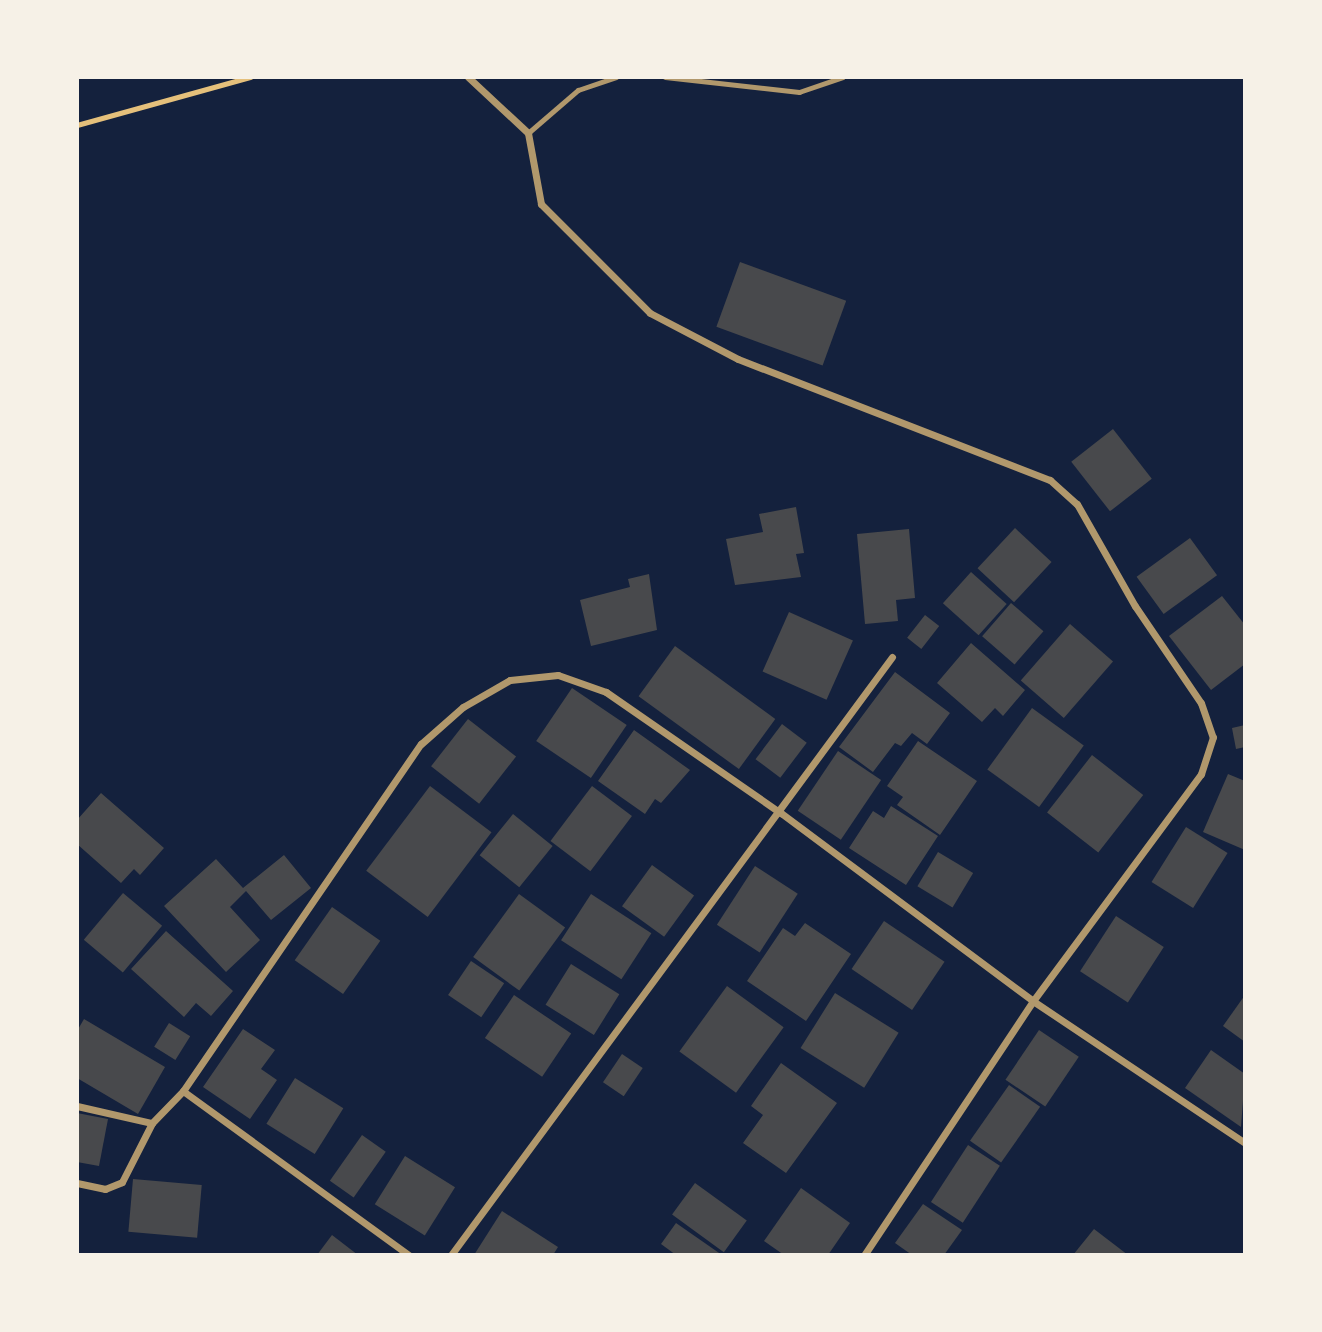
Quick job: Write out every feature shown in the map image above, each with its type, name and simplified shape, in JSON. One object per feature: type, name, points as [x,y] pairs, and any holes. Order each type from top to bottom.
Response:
[{"type":"street","points":[[468,77],[528,133],[541,205],[650,313],[738,359],[1050,480],[1077,504],[1135,606],[1200,703],[1213,737],[1201,774],[1033,1001],[864,1255]]},
{"type":"street","points":[[451,1255],[781,813],[892,657]]},
{"type":"street","points":[[77,1183],[106,1189],[122,1182],[152,1124],[183,1091],[421,744],[463,707],[510,680],[558,675],[606,692],[781,813],[1033,1001],[1245,1143]]},
{"type":"street","points":[[183,1091],[410,1255]]},
{"type":"street","points":[[77,1106],[152,1124]]},
{"type":"lane","points":[[528,133],[578,90],[616,77]]},
{"type":"lane","points":[[665,77],[799,92],[843,77]]},
{"type":"path","points":[[77,125],[250,77]]},
{"type":"building","points":[[740,262],[846,301],[823,365],[716,327]]},
{"type":"building","points":[[1113,429],[1152,479],[1110,511],[1071,462]]},
{"type":"building","points":[[796,507],[804,553],[796,554],[801,577],[735,585],[726,539],[763,532],[759,514]]},
{"type":"building","points":[[1015,528],[1052,562],[1014,602],[977,568]]},
{"type":"building","points":[[909,529],[915,598],[896,600],[898,621],[865,624],[857,534]]},
{"type":"building","points":[[1190,538],[1217,575],[1164,614],[1137,577]]},
{"type":"building","points":[[971,572],[1007,604],[979,635],[943,603]]},
{"type":"building","points":[[649,574],[657,630],[591,646],[580,600],[630,587],[628,579]]},
{"type":"building","points":[[1222,596],[1245,625],[1245,664],[1211,690],[1169,636]]},
{"type":"building","points":[[1011,603],[1043,631],[1015,664],[982,636]]},
{"type":"building","points":[[789,612],[853,640],[827,700],[763,671]]},
{"type":"building","points":[[925,615],[939,626],[921,649],[907,638]]},
{"type":"building","points":[[1070,624],[1113,661],[1064,718],[1021,681]]},
{"type":"building","points":[[971,643],[1025,690],[1003,716],[995,708],[982,722],[937,683]]},
{"type":"building","points":[[675,646],[775,719],[739,769],[639,696]]},
{"type":"building","points":[[895,672],[950,713],[927,744],[912,733],[901,746],[895,743],[873,772],[839,747]]},
{"type":"building","points":[[572,688],[627,725],[591,778],[536,741]]},
{"type":"building","points":[[1032,708],[1084,746],[1039,807],[987,769]]},
{"type":"building","points":[[468,719],[516,757],[479,804],[431,766]]},
{"type":"building","points":[[782,724],[807,743],[780,778],[756,759]]},
{"type":"building","points":[[1245,725],[1245,747],[1236,749],[1232,728]]},
{"type":"building","points":[[634,730],[690,770],[661,803],[655,799],[645,814],[598,781]]},
{"type":"building","points":[[918,741],[977,781],[940,835],[897,805],[903,797],[887,786]]},
{"type":"building","points":[[838,751],[881,780],[841,840],[798,811]]},
{"type":"building","points":[[1092,755],[1143,795],[1098,853],[1047,813]]},
{"type":"building","points":[[1228,774],[1245,781],[1245,850],[1203,832]]},
{"type":"building","points":[[430,786],[491,832],[428,917],[366,871]]},
{"type":"building","points":[[592,786],[632,816],[590,871],[550,841]]},
{"type":"building","points":[[101,793],[164,848],[140,875],[134,869],[121,883],[77,844],[77,820]]},
{"type":"building","points":[[891,806],[938,836],[906,885],[849,848],[873,811],[884,818]]},
{"type":"building","points":[[513,814],[553,846],[519,887],[480,855]]},
{"type":"building","points":[[1186,827],[1228,853],[1193,908],[1152,882]]},
{"type":"building","points":[[938,852],[973,873],[953,907],[917,886]]},
{"type":"building","points":[[284,855],[311,888],[271,920],[246,891],[230,907],[260,940],[226,972],[164,906],[216,859],[243,888]]},
{"type":"building","points":[[652,865],[694,896],[664,937],[622,906]]},
{"type":"building","points":[[755,866],[798,894],[760,952],[717,925]]},
{"type":"building","points":[[123,893],[162,926],[123,973],[84,940]]},
{"type":"building","points":[[519,894],[565,928],[519,991],[473,957]]},
{"type":"building","points":[[591,894],[651,933],[621,979],[561,940]]},
{"type":"building","points":[[332,907],[380,941],[343,994],[295,960]]},
{"type":"building","points":[[1116,916],[1164,947],[1128,1002],[1080,971]]},
{"type":"building","points":[[884,921],[945,962],[912,1010],[852,969]]},
{"type":"building","points":[[805,923],[851,954],[806,1021],[747,981],[783,928],[795,936]]},
{"type":"building","points":[[166,931],[233,991],[211,1016],[196,1003],[184,1017],[131,969]]},
{"type":"building","points":[[471,961],[504,983],[481,1017],[448,995]]},
{"type":"building","points":[[571,964],[619,994],[594,1035],[546,1005]]},
{"type":"building","points":[[727,986],[784,1027],[736,1093],[679,1052]]},
{"type":"building","points":[[835,993],[899,1033],[864,1088],[801,1048]]},
{"type":"building","points":[[514,995],[571,1034],[542,1077],[485,1038]]},
{"type":"building","points":[[1245,995],[1245,1042],[1223,1026]]},
{"type":"building","points":[[84,1019],[165,1067],[138,1114],[77,1078],[77,1031]]},
{"type":"building","points":[[169,1023],[190,1036],[175,1060],[154,1047]]},
{"type":"building","points":[[243,1029],[275,1050],[261,1069],[277,1080],[250,1119],[203,1087]]},
{"type":"building","points":[[1039,1030],[1079,1057],[1045,1107],[1005,1080]]},
{"type":"building","points":[[1211,1050],[1245,1074],[1241,1127],[1185,1088]]},
{"type":"building","points":[[622,1054],[643,1068],[624,1096],[603,1082]]},
{"type":"building","points":[[781,1063],[837,1103],[786,1173],[743,1143],[763,1115],[751,1106]]},
{"type":"building","points":[[295,1078],[343,1108],[315,1154],[266,1124]]},
{"type":"building","points":[[1009,1085],[1040,1107],[1001,1162],[970,1141]]},
{"type":"building","points":[[77,1113],[108,1119],[99,1166],[77,1162]]},
{"type":"building","points":[[362,1135],[386,1152],[354,1198],[330,1181]]},
{"type":"building","points":[[968,1145],[1000,1166],[963,1223],[931,1202]]},
{"type":"building","points":[[405,1156],[455,1187],[425,1236],[375,1204]]},
{"type":"building","points":[[133,1179],[202,1185],[197,1238],[128,1232]]},
{"type":"building","points":[[695,1183],[747,1221],[724,1252],[672,1215]]},
{"type":"building","points":[[801,1188],[850,1223],[828,1255],[784,1255],[764,1241]]},
{"type":"building","points":[[923,1204],[962,1230],[944,1255],[912,1255],[895,1243]]},
{"type":"building","points":[[502,1211],[558,1247],[553,1255],[474,1255]]},
{"type":"building","points":[[676,1223],[722,1255],[676,1255],[661,1244]]},
{"type":"building","points":[[1094,1229],[1128,1255],[1073,1255]]},
{"type":"building","points":[[332,1235],[358,1255],[317,1255]]}]
